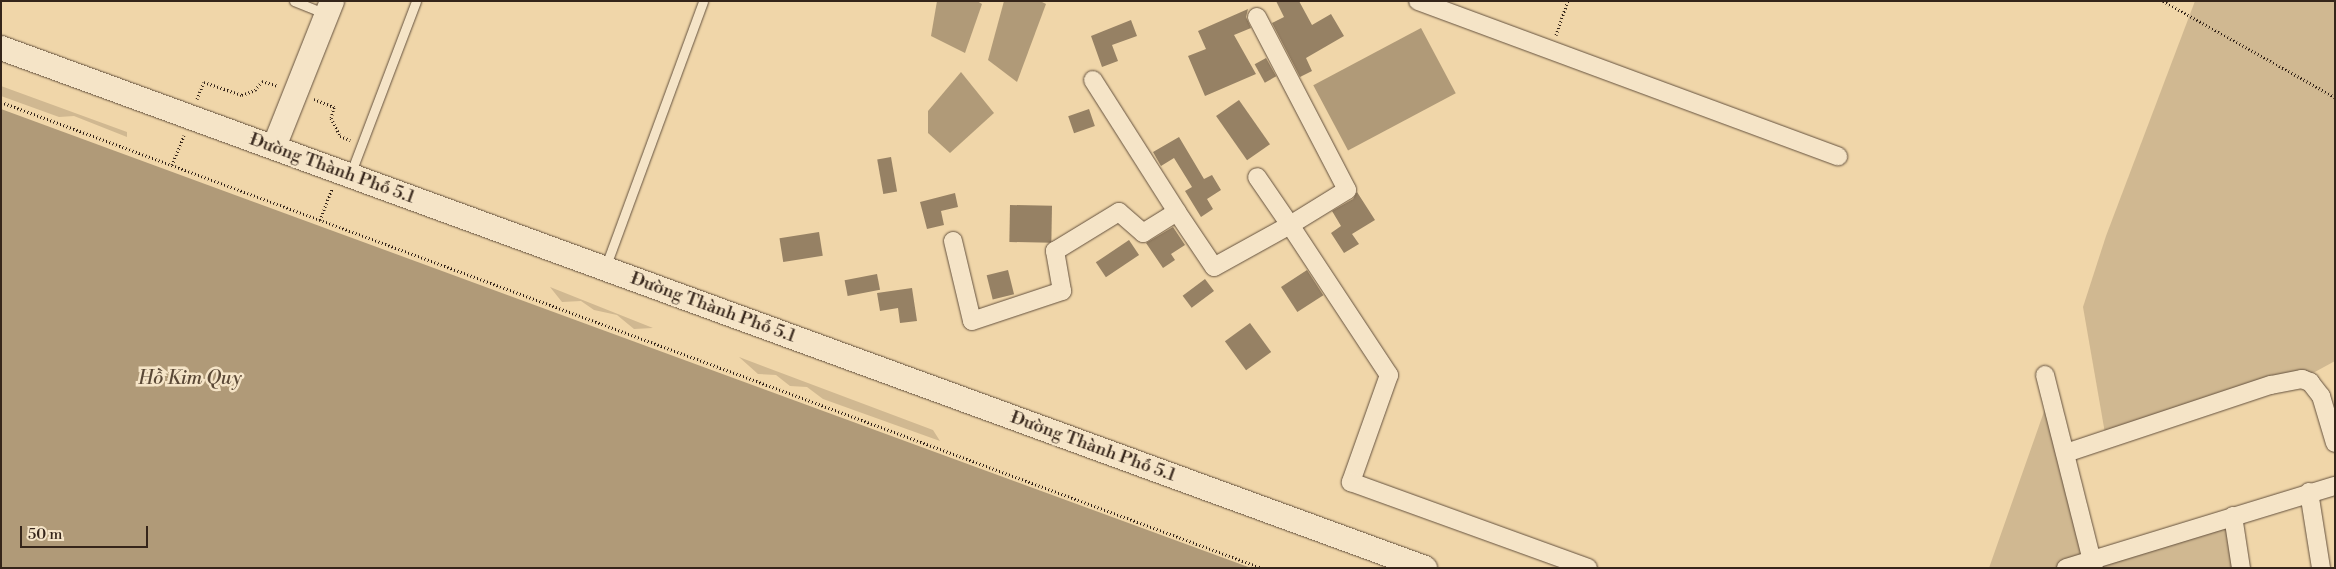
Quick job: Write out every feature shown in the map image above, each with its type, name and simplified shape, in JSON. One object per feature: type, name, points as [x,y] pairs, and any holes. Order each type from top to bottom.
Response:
[{"type":"street","points":[[1418,1],[1838,156]]},
{"type":"street","points":[[274,147],[330,8]]},
{"type":"street","points":[[1093,80],[1214,267],[1290,225],[1347,190],[1257,17]]},
{"type":"street","name":"Đường Thành Phố 5.1","points":[[1,48],[1424,568]]},
{"type":"street","points":[[1258,177],[1389,375],[1351,482],[1588,568]]},
{"type":"street","points":[[953,241],[972,321],[1062,291],[1055,251],[1119,212],[1142,234],[1177,212]]},
{"type":"street","points":[[2046,375],[2094,564]]},
{"type":"street","points":[[2066,453],[2271,385],[2302,379],[2310,382],[2321,396],[2335,443]]},
{"type":"street","points":[[2066,568],[2094,564],[2233,516],[2309,492],[2335,486]]},
{"type":"street","points":[[2309,492],[2321,568]]},
{"type":"street","points":[[2233,516],[2241,568]]},
{"type":"lane","points":[[294,1],[330,8]]},
{"type":"lane","points":[[350,175],[416,1]]},
{"type":"lane","points":[[605,268],[703,1]]},
{"type":"path","points":[[1551,50],[1568,1]]},
{"type":"path","points":[[2163,1],[2335,97]]},
{"type":"path","points":[[1,102],[1262,568]]},
{"type":"shaded area","points":[[2195,1],[2335,1],[2335,361],[2302,379],[2106,439],[2083,307],[2106,236]]},
{"type":"shaded area","points":[[1,86],[127,132],[127,137],[74,116],[59,117],[1,96]]},
{"type":"shaded area","points":[[550,287],[653,328],[634,329],[617,315],[594,310],[581,301],[562,302]]},
{"type":"shaded area","points":[[739,357],[933,430],[940,441],[823,399],[807,387],[790,386],[776,375],[758,374]]},
{"type":"shaded area","points":[[2047,403],[2094,559],[2233,516],[2241,568],[1989,568]]},
{"type":"water","points":[[937,1],[977,1],[982,4],[965,53],[931,36]]},
{"type":"water","points":[[1004,1],[1040,1],[1046,4],[1017,82],[988,60]]},
{"type":"water","points":[[1421,28],[1456,93],[1348,151],[1313,85]]},
{"type":"water","points":[[961,72],[994,113],[950,153],[928,133],[928,111]]},
{"type":"water","name":"Hồ Kim Quy","points":[[1,109],[1251,568],[1,568]]},
{"type":"building","points":[[1276,1],[1299,1],[1312,25],[1331,14],[1344,36],[1306,58],[1312,71],[1300,77],[1272,23],[1284,17]]},
{"type":"building","points":[[1248,9],[1246,17],[1251,28],[1234,35],[1256,74],[1205,96],[1188,56],[1206,49],[1198,31]]},
{"type":"building","points":[[1131,20],[1137,36],[1112,45],[1118,61],[1102,67],[1091,36]]},
{"type":"building","points":[[1266,58],[1276,76],[1265,83],[1255,64]]},
{"type":"building","points":[[1239,100],[1270,144],[1247,160],[1216,116]]},
{"type":"building","points":[[1089,109],[1095,126],[1074,133],[1068,116]]},
{"type":"building","points":[[1179,137],[1204,179],[1212,175],[1221,190],[1207,199],[1213,209],[1201,217],[1185,191],[1192,187],[1174,158],[1161,166],[1153,152]]},
{"type":"building","points":[[891,157],[897,191],[883,194],[877,159]]},
{"type":"building","points":[[1357,192],[1375,220],[1352,234],[1359,244],[1344,253],[1331,233],[1341,226],[1332,211],[1353,199]]},
{"type":"building","points":[[955,193],[958,207],[941,211],[944,225],[927,229],[920,202]]},
{"type":"building","points":[[1010,205],[1052,206],[1051,243],[1009,242]]},
{"type":"building","points":[[1173,227],[1185,245],[1171,254],[1175,260],[1163,268],[1146,243]]},
{"type":"building","points":[[819,232],[823,256],[783,262],[779,238]]},
{"type":"building","points":[[1129,240],[1139,255],[1106,277],[1096,262]]},
{"type":"building","points":[[1008,270],[1014,294],[993,300],[987,275]]},
{"type":"building","points":[[1307,270],[1323,295],[1297,312],[1281,287]]},
{"type":"building","points":[[877,274],[880,290],[848,296],[845,280]]},
{"type":"building","points":[[1205,279],[1214,291],[1192,308],[1183,296]]},
{"type":"building","points":[[912,288],[917,321],[900,323],[898,308],[880,311],[877,293]]},
{"type":"building","points":[[1250,323],[1271,352],[1246,370],[1225,341]]}]
